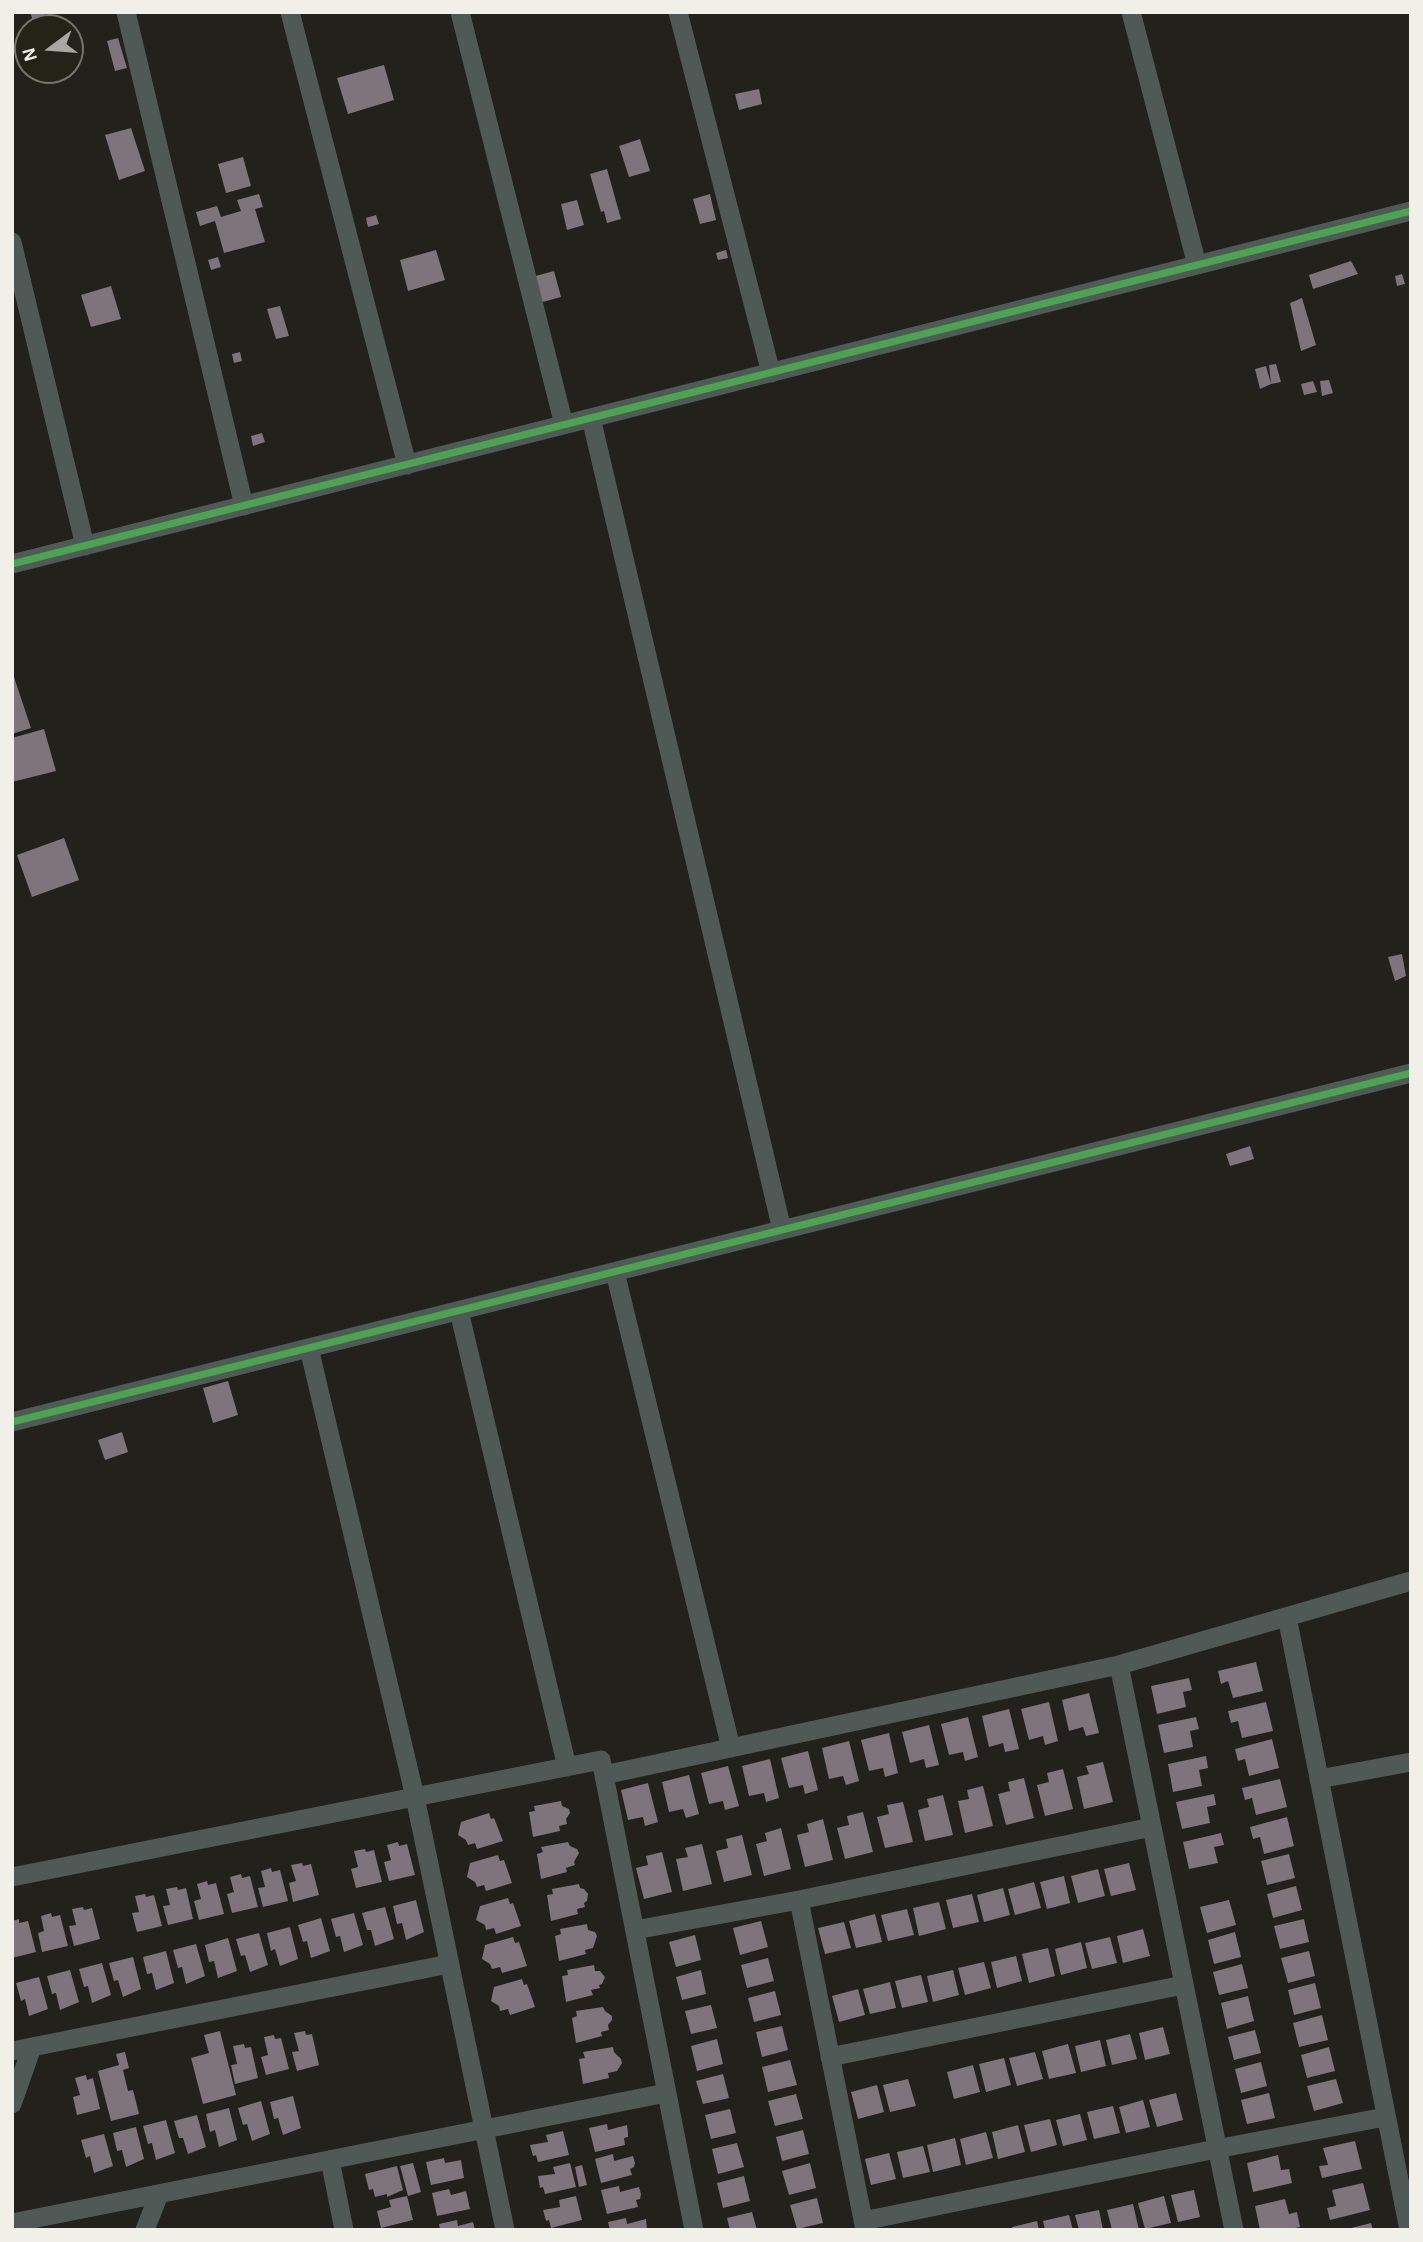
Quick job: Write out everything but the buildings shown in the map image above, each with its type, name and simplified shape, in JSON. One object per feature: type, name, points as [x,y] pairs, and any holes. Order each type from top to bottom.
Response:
[{"type":"street","points":[[125,12],[244,506]]},
{"type":"street","points":[[290,12],[407,465]]},
{"type":"street","points":[[460,12],[564,425]]},
{"type":"street","points":[[678,12],[771,373]]},
{"type":"street","points":[[1131,12],[1197,265]]},
{"type":"street","points":[[12,564],[1411,211]]},
{"type":"street","points":[[12,242],[85,546]]},
{"type":"street","points":[[591,418],[782,1230]]},
{"type":"street","points":[[12,1422],[1411,1073]]},
{"type":"street","points":[[615,1272],[731,1748]]},
{"type":"street","points":[[459,1311],[567,1767]]},
{"type":"street","points":[[309,1348],[415,1797],[505,2230]]},
{"type":"street","points":[[604,1775],[1119,1665],[1411,1581]]},
{"type":"street","points":[[1287,1616],[1409,2230]]},
{"type":"street","points":[[1119,1665],[1234,2230]]},
{"type":"street","points":[[12,1877],[601,1760],[694,2230]]},
{"type":"street","points":[[1320,1779],[1411,1762]]},
{"type":"street","points":[[635,1930],[799,1900],[1152,1827]]},
{"type":"street","points":[[799,1900],[864,2225],[1216,2148],[1385,2117]]},
{"type":"street","points":[[12,2051],[449,1964]]},
{"type":"street","points":[[830,2057],[1183,1985]]},
{"type":"street","points":[[12,2104],[32,2047]]},
{"type":"street","points":[[12,2223],[666,2093]]},
{"type":"street","points":[[330,2160],[344,2230]]},
{"type":"street","points":[[145,2230],[159,2194]]},
{"type":"street","points":[[326,2230],[337,2199]]},
{"type":"cycle path","points":[[12,564],[1411,211]]},
{"type":"cycle path","points":[[12,1422],[1411,1073]]}]
